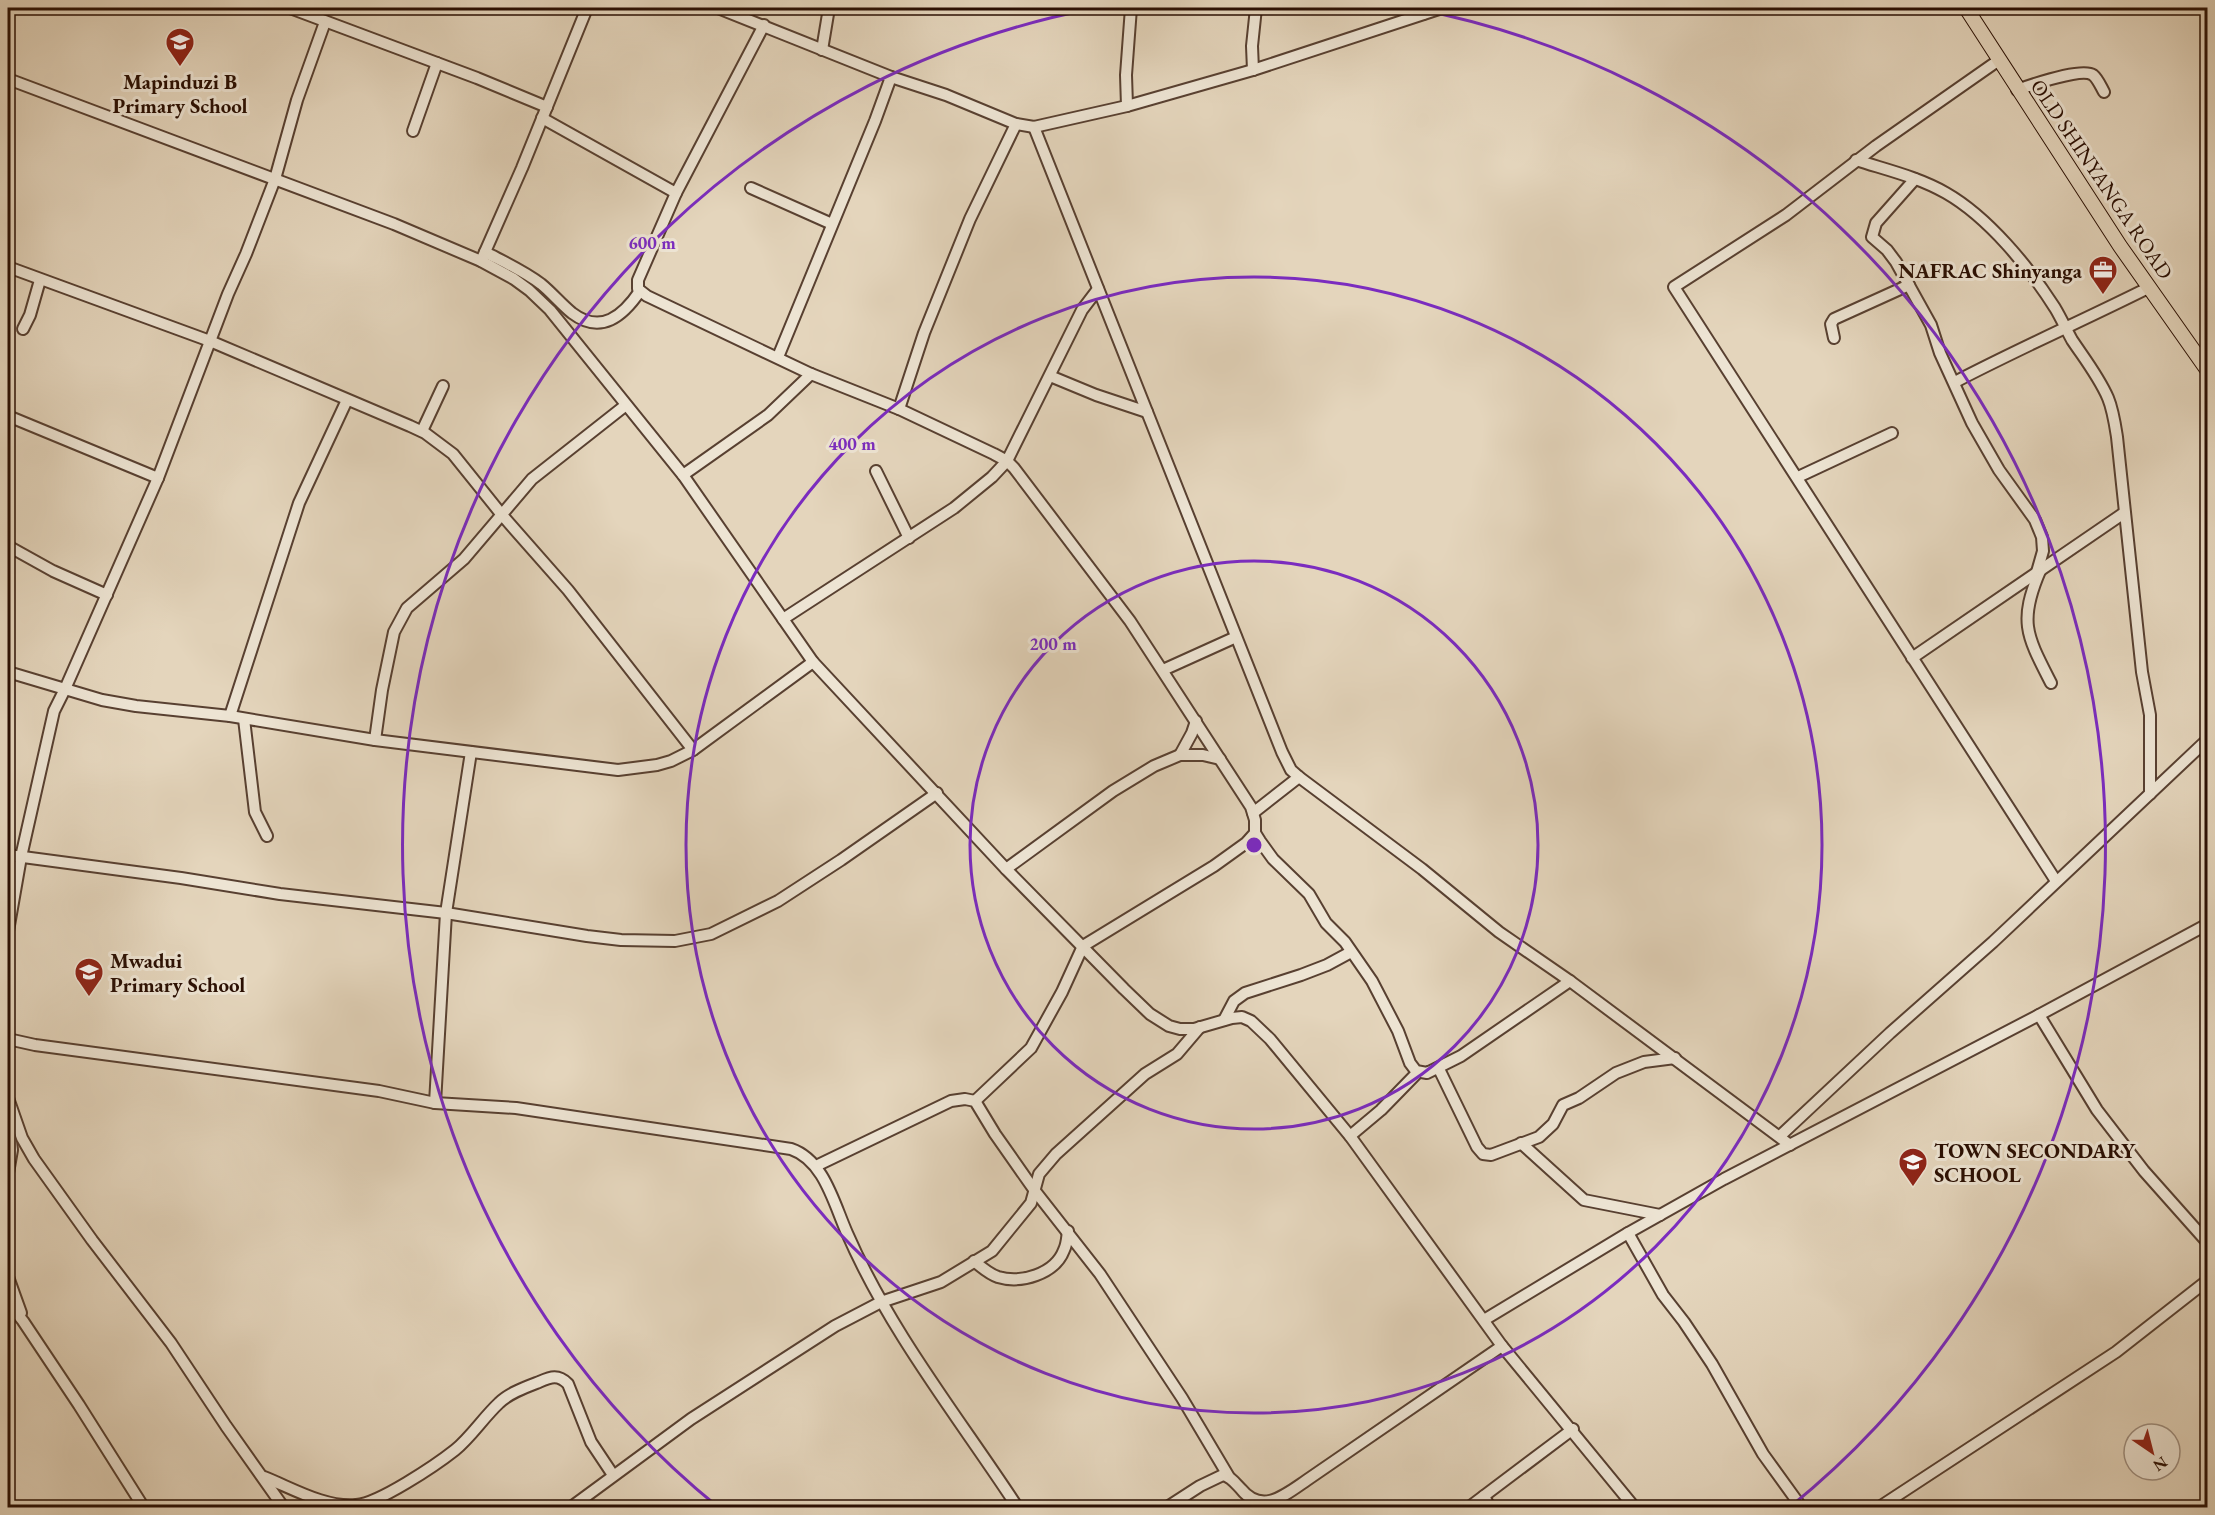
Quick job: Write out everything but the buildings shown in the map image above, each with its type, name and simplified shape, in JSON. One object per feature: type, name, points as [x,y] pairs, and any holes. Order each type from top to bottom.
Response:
[{"type":"main road","name":"OLD SHINYANGA ROAD","points":[[1966,8],[2148,288],[2208,371]]},
{"type":"street","points":[[290,8],[437,63],[544,112],[676,193]]},
{"type":"street","points":[[483,257],[587,8]]},
{"type":"street","points":[[718,8],[891,77],[946,95],[1016,124],[1034,127],[1127,106],[1254,70],[1442,8]]},
{"type":"street","points":[[822,50],[829,8]]},
{"type":"street","points":[[1127,106],[1126,75],[1131,8]]},
{"type":"street","points":[[1254,70],[1252,46],[1256,8]]},
{"type":"street","points":[[1403,8],[1423,14]]},
{"type":"street","points":[[8,931],[21,857],[54,711],[158,478],[274,179],[297,100],[325,22]]},
{"type":"street","points":[[8,79],[483,257],[540,283],[570,312],[587,321],[599,323],[612,320],[627,307],[639,291],[638,280],[676,193],[764,25]]},
{"type":"street","points":[[1999,60],[1856,160],[1786,215],[1674,287],[2056,881]]},
{"type":"street","points":[[413,131],[437,63]]},
{"type":"street","points":[[2018,90],[2061,77],[2088,73],[2096,78],[2104,92]]},
{"type":"street","points":[[778,357],[891,77]]},
{"type":"street","points":[[899,409],[924,333],[970,219],[1016,124]]},
{"type":"street","points":[[1034,127],[1291,770],[1422,869],[1499,932],[1570,981],[1790,1144]]},
{"type":"street","points":[[1856,160],[1899,171],[1947,194],[1986,225],[2036,280],[2109,400],[2117,437],[2142,672],[2150,715],[2150,794]]},
{"type":"street","points":[[1915,179],[1876,223],[1872,235],[1874,241],[1893,257],[1909,285],[1931,325],[1940,353],[1972,423],[1989,454],[2035,520],[2042,537],[2043,551],[2028,600],[2027,622],[2032,642],[2051,683]]},
{"type":"street","points":[[751,188],[832,224]]},
{"type":"street","points":[[483,257],[530,290],[550,310],[683,475],[813,662],[1006,869],[1124,989],[1159,1021],[1180,1029],[1200,1027],[1242,1017],[1256,1025],[1350,1136],[1502,1346],[1573,1429],[1635,1508]]},
{"type":"street","points":[[8,267],[210,341],[422,431],[444,445],[568,590],[693,750]]},
{"type":"street","points":[[23,329],[30,315],[40,280]]},
{"type":"street","points":[[1834,338],[1830,324],[1837,317],[1909,285]]},
{"type":"street","points":[[1955,382],[2148,288]]},
{"type":"street","points":[[783,619],[909,538],[967,498],[992,477],[1007,461],[1082,310],[1098,289]]},
{"type":"street","points":[[639,291],[812,374],[899,409],[1007,461],[1023,477],[1130,621],[1163,670],[1253,813],[1255,833],[1274,859],[1309,894],[1326,923],[1342,939],[1372,981],[1398,1031],[1410,1063],[1418,1072],[1426,1074],[1439,1069],[1496,1033],[1570,981]]},
{"type":"street","points":[[683,475],[768,415],[812,374]]},
{"type":"street","points":[[1050,376],[1096,395],[1147,412]]},
{"type":"street","points":[[422,431],[443,386]]},
{"type":"street","points":[[230,716],[299,503],[347,400]]},
{"type":"street","points":[[375,740],[388,657],[398,620],[411,603],[464,559],[532,479],[626,405]]},
{"type":"street","points":[[8,416],[158,478]]},
{"type":"street","points":[[1798,477],[1892,433]]},
{"type":"street","points":[[876,471],[909,538]]},
{"type":"street","points":[[1912,658],[2124,513]]},
{"type":"street","points":[[8,546],[53,571],[107,595]]},
{"type":"street","points":[[1163,670],[1236,637]]},
{"type":"street","points":[[8,672],[65,690],[136,706],[230,716],[375,740],[618,770],[657,765],[693,750],[813,662]]},
{"type":"street","points":[[244,719],[255,812],[267,836]]},
{"type":"street","points":[[1180,755],[1196,721]]},
{"type":"street","points":[[1780,1136],[1890,1033],[1993,942],[2208,739]]},
{"type":"street","points":[[435,1103],[446,913],[471,752]]},
{"type":"street","points":[[1006,869],[1113,790],[1154,766],[1180,755],[1220,759]]},
{"type":"street","points":[[1253,813],[1299,777]]},
{"type":"street","points":[[8,855],[182,878],[280,894],[446,913],[621,939],[675,941],[696,938],[731,925],[778,902],[937,793]]},
{"type":"street","points":[[975,1101],[1031,1048],[1062,992],[1083,946],[1214,866],[1255,833]]},
{"type":"street","points":[[1484,1320],[1660,1215],[2208,924]]},
{"type":"street","points":[[1224,1020],[1234,1001],[1245,993],[1327,965],[1351,952]]},
{"type":"street","points":[[2039,1015],[2097,1110],[2170,1201],[2208,1243]]},
{"type":"street","points":[[570,1508],[700,1413],[835,1326],[881,1302],[941,1282],[994,1249],[1031,1203],[1039,1174],[1056,1154],[1145,1074],[1176,1054],[1200,1027]]},
{"type":"street","points":[[8,1039],[35,1045],[379,1091],[435,1103],[516,1108],[800,1152],[816,1166],[881,1302],[1018,1508]]},
{"type":"street","points":[[1439,1069],[1482,1153],[1487,1156],[1535,1139],[1550,1128],[1563,1106],[1616,1073],[1644,1062],[1675,1058]]},
{"type":"street","points":[[1350,1136],[1381,1110],[1418,1072]]},
{"type":"street","points":[[8,1098],[22,1138],[34,1159],[92,1240],[171,1343],[284,1508]]},
{"type":"street","points":[[816,1166],[951,1101],[965,1099],[975,1101],[1035,1191],[1100,1274],[1182,1398],[1229,1477],[1249,1499],[1257,1502],[1273,1501],[1306,1480],[1502,1346]]},
{"type":"street","points":[[8,1105],[8,1173]]},
{"type":"street","points":[[1521,1143],[1584,1200],[1660,1215]]},
{"type":"street","points":[[974,1261],[991,1274],[1001,1278],[1020,1279],[1035,1276],[1049,1268],[1062,1255],[1068,1231]]},
{"type":"street","points":[[1628,1233],[1664,1295],[1712,1364],[1763,1454],[1802,1508]]},
{"type":"street","points":[[8,1277],[24,1321]]},
{"type":"street","points":[[1878,1508],[2116,1352],[2208,1280]]},
{"type":"street","points":[[8,1302],[24,1321],[144,1508]]},
{"type":"street","points":[[263,1476],[332,1503],[366,1504],[384,1496],[454,1451],[501,1401],[535,1383],[556,1377],[560,1377],[568,1384],[591,1442],[613,1475]]},
{"type":"street","points":[[1468,1508],[1573,1429]]},
{"type":"street","points":[[1166,1508],[1214,1478],[1223,1475],[1229,1477]]},
{"type":"street","points":[[1484,1496],[1490,1508]]},
{"type":"place","name":"Mapinduzi B Primary School","points":[[180,68]]},
{"type":"place","name":"NAFRAC Shinyanga","points":[[2103,296]]},
{"type":"place","name":"Mwadui Primary School","points":[[89,998]]},
{"type":"place","name":"TOWN SECONDARY SCHOOL","points":[[1913,1188]]}]
